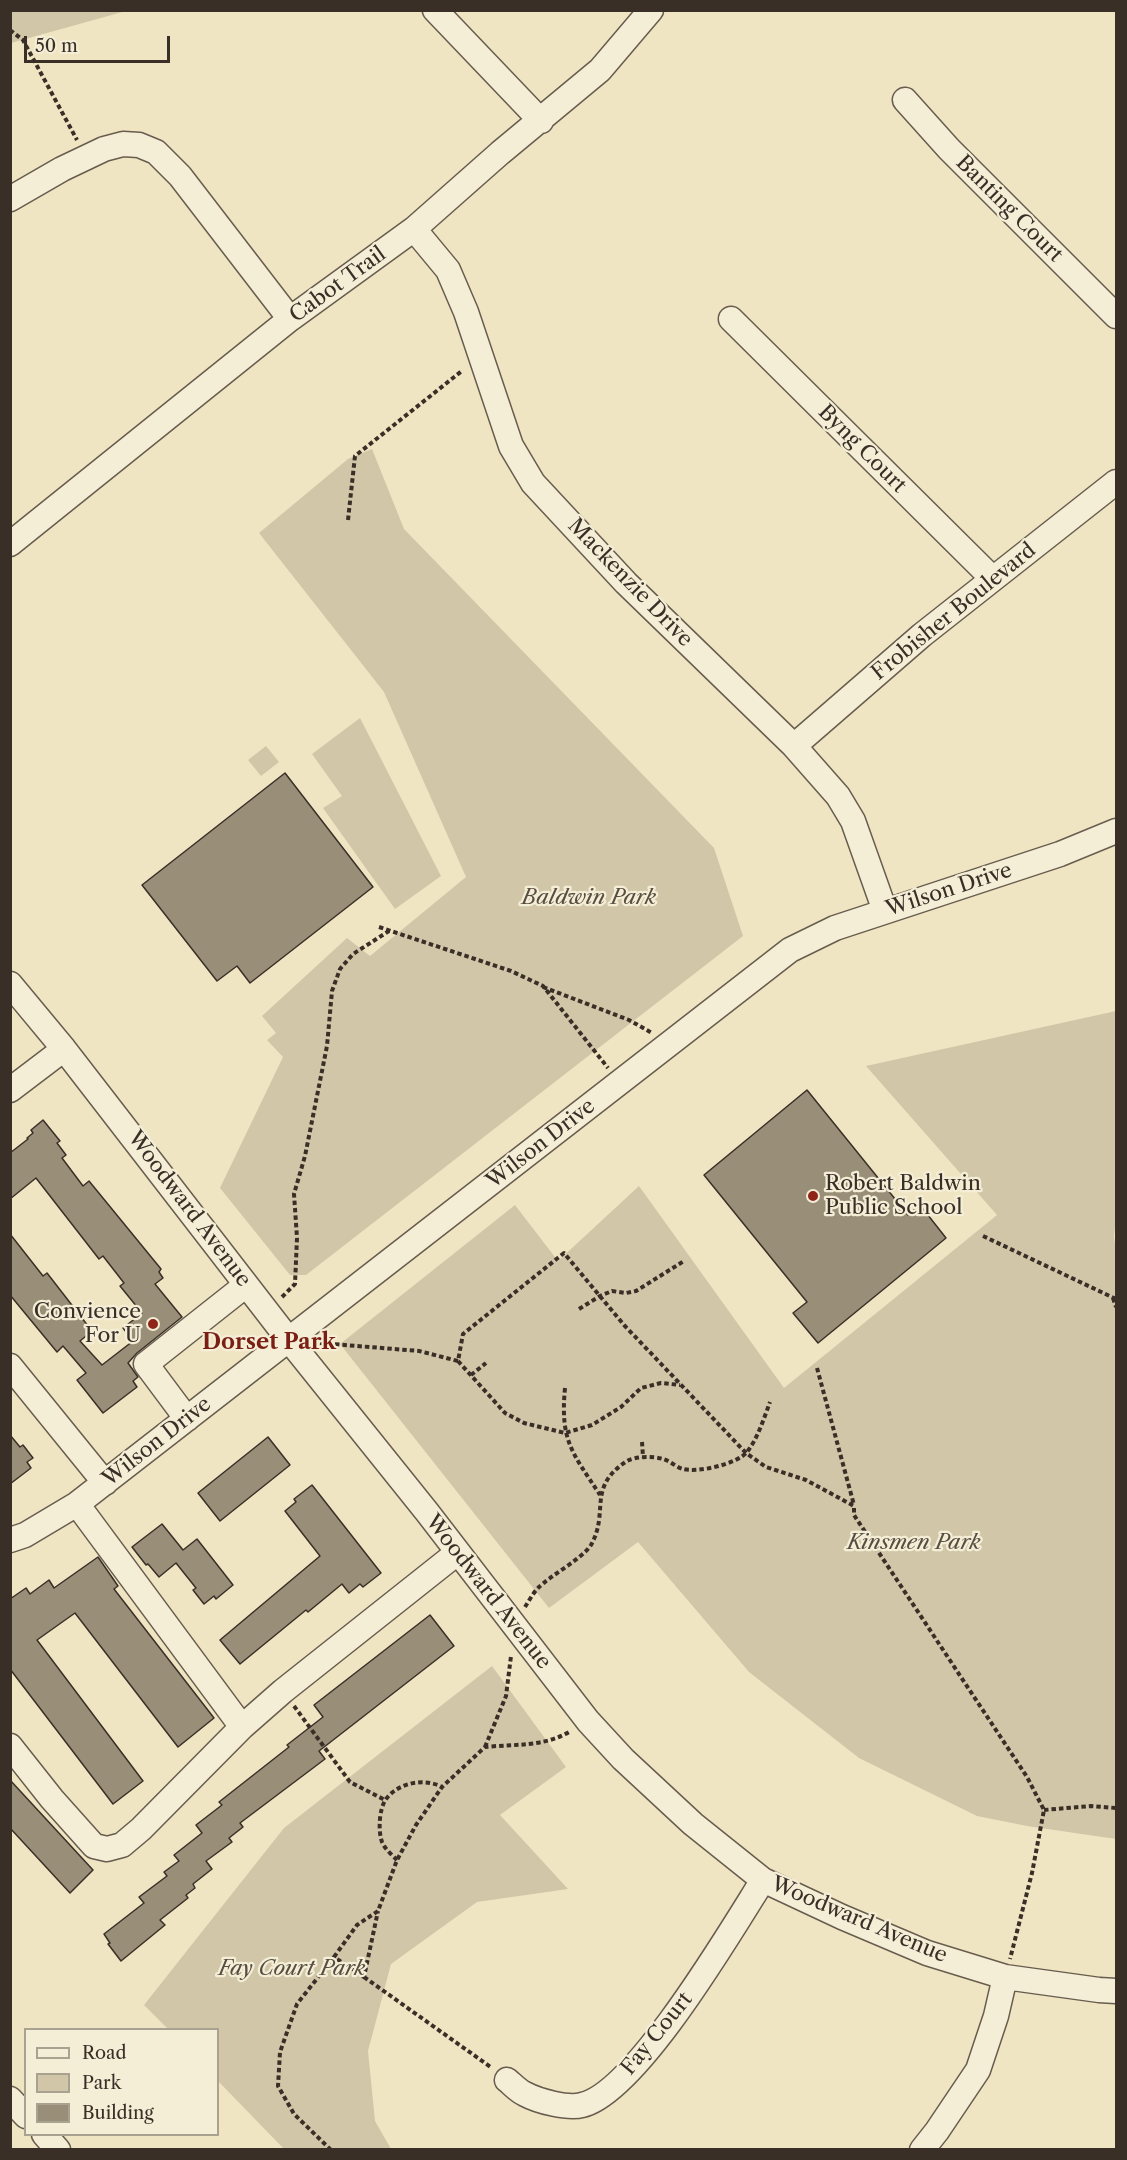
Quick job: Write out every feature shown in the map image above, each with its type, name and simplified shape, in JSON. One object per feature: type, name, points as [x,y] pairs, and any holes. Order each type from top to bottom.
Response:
[{"type":"street","points":[[435,10],[541,121]]},
{"type":"street","name":"Cabot Trail","points":[[10,544],[290,319],[414,229],[500,153],[600,70],[651,10]]},
{"type":"street","name":"Banting Court","points":[[905,100],[949,149],[1116,316]]},
{"type":"street","points":[[10,199],[86,156],[123,144],[139,145],[156,152],[180,176],[290,319]]},
{"type":"street","name":"Mackenzie Drive","points":[[414,229],[448,270],[466,312],[511,446],[533,483],[626,583],[794,746],[838,796],[853,821],[885,911]]},
{"type":"street","name":"Byng Court","points":[[731,319],[993,579]]},
{"type":"street","name":"Frobisher Boulevard","points":[[794,746],[922,635],[1116,483]]},
{"type":"street","name":"Wilson Drive","points":[[10,1540],[25,1535],[77,1504],[105,1483],[790,950],[835,928],[1060,854],[1116,831]]},
{"type":"street","name":"Woodward Avenue","points":[[10,984],[64,1049],[288,1340],[588,1720],[623,1759],[693,1824],[763,1880],[927,1953],[1005,1977],[1116,1991]]},
{"type":"street","points":[[10,1090],[64,1049]]},
{"type":"street","points":[[187,1419],[146,1364],[246,1285]]},
{"type":"street","points":[[10,1366],[105,1483]]},
{"type":"street","points":[[77,1504],[242,1727]]},
{"type":"street","points":[[10,1746],[52,1799],[94,1846],[107,1849],[122,1845],[141,1829],[242,1727],[283,1691],[457,1552]]},
{"type":"street","name":"Fay Court","points":[[507,2080],[524,2094],[552,2104],[581,2106],[609,2093],[653,2044],[685,2002],[763,1880]]},
{"type":"street","points":[[922,2150],[978,2070],[996,2016],[1005,1977]]},
{"type":"street","points":[[10,2099],[24,2114]]},
{"type":"street","points":[[46,2136],[58,2150]]},
{"type":"path","points":[[10,30],[23,40],[86,156]]},
{"type":"path","points":[[348,520],[355,456],[480,357]]},
{"type":"path","points":[[379,927],[511,971],[629,1020],[671,1043]]},
{"type":"path","points":[[267,1312],[295,1284],[297,1238],[294,1194],[305,1156],[327,1046],[332,991],[340,969],[354,954],[388,931]]},
{"type":"path","points":[[543,986],[619,1082]]},
{"type":"path","points":[[983,1236],[1114,1298],[1116,1307]]},
{"type":"path","points":[[458,1361],[463,1334],[564,1252],[624,1325],[746,1454],[766,1467],[806,1480],[854,1506]]},
{"type":"path","points":[[579,1309],[600,1296],[612,1292],[636,1291],[684,1261]]},
{"type":"path","points":[[288,1340],[419,1351],[458,1361],[505,1413],[524,1423],[565,1433],[592,1425],[621,1407],[641,1388],[660,1383],[681,1385]]},
{"type":"path","points":[[471,1375],[486,1363]]},
{"type":"path","points":[[817,1368],[854,1506],[854,1515],[1027,1777],[1044,1810],[1032,1874],[1005,1977]]},
{"type":"path","points":[[565,1389],[562,1414],[565,1433],[571,1450],[600,1494]]},
{"type":"path","points":[[364,1977],[378,1911],[397,1860],[416,1825],[442,1787],[485,1747],[507,1696],[514,1624],[537,1589],[590,1547],[598,1529],[600,1494],[609,1475],[629,1460],[643,1457],[661,1459],[684,1469],[696,1470],[711,1469],[746,1454],[759,1431],[770,1402]]},
{"type":"path","points":[[642,1442],[643,1457]]},
{"type":"path","points":[[283,1691],[350,1782],[386,1800]]},
{"type":"path","points":[[485,1747],[530,1745],[551,1741],[588,1720]]},
{"type":"path","points":[[397,1860],[382,1842],[380,1821],[386,1800],[398,1790],[416,1782],[432,1782],[442,1787]]},
{"type":"path","points":[[1044,1810],[1091,1806],[1116,1808]]},
{"type":"path","points":[[331,2150],[294,2114],[278,2086],[280,2052],[297,2004],[357,1925],[378,1911]]},
{"type":"path","points":[[334,1957],[470,2051],[507,2080]]},
{"type":"green space","points":[[11,10],[126,10],[126,11],[11,43]]},
{"type":"green space","name":"Baldwin Park","points":[[372,449],[404,529],[714,848],[743,936],[306,1275],[290,1275],[220,1188],[283,1057],[267,1040],[276,1033],[262,1016],[347,938],[370,956],[466,877],[384,692],[259,533],[348,459]]},
{"type":"green space","points":[[360,718],[441,876],[395,909],[323,808],[342,796],[312,754]]},
{"type":"green space","points":[[266,746],[279,762],[261,776],[248,760]]},
{"type":"green space","name":"Kinsmen Park","points":[[1116,1011],[1116,1215],[1114,1237],[1116,1252],[1116,1839],[977,1816],[859,1758],[749,1672],[638,1542],[549,1608],[340,1344],[515,1205],[558,1261],[639,1186],[784,1388],[997,1215],[866,1066]]},
{"type":"green space","name":"Fay Court Park","points":[[492,1666],[566,1767],[500,1815],[568,1889],[477,1902],[391,1964],[368,2051],[375,2121],[391,2149],[284,2149],[219,2082],[219,2028],[167,2028],[144,2005],[284,1828]]},
{"type":"building","points":[[285,773],[373,887],[250,983],[237,966],[217,981],[142,885]]},
{"type":"building","points":[[807,1090],[908,1215],[920,1205],[946,1238],[818,1343],[793,1313],[807,1302],[704,1175]]},
{"type":"building","points":[[43,1120],[60,1141],[57,1143],[66,1155],[62,1158],[83,1186],[89,1181],[161,1269],[159,1272],[163,1278],[155,1284],[182,1317],[128,1363],[138,1377],[133,1381],[137,1387],[103,1413],[77,1380],[86,1373],[63,1346],[57,1352],[10,1295],[10,1234],[43,1276],[47,1273],[92,1331],[80,1341],[102,1365],[133,1341],[123,1328],[142,1313],[120,1286],[124,1283],[103,1256],[99,1259],[36,1178],[10,1199],[10,1153],[28,1139],[33,1133],[31,1130]]},
{"type":"building","points":[[10,1435],[20,1447],[23,1445],[33,1458],[27,1462],[31,1468],[10,1484]]},
{"type":"building","points":[[268,1437],[290,1465],[220,1521],[198,1493]]},
{"type":"building","points":[[312,1485],[381,1573],[363,1587],[360,1584],[349,1593],[342,1584],[240,1664],[220,1640],[320,1556],[285,1511],[296,1502],[294,1499]]},
{"type":"building","points":[[162,1524],[183,1550],[197,1539],[233,1585],[216,1599],[214,1596],[204,1604],[193,1590],[196,1588],[176,1563],[159,1577],[132,1547]]},
{"type":"building","points":[[98,1557],[118,1586],[114,1589],[214,1718],[178,1747],[75,1613],[37,1640],[143,1781],[113,1804],[10,1669],[10,1599],[26,1588],[30,1594],[49,1580],[54,1588]]},
{"type":"building","points":[[430,1615],[454,1646],[319,1751],[325,1759],[240,1823],[243,1827],[229,1838],[232,1842],[206,1861],[212,1869],[193,1884],[195,1888],[186,1895],[188,1898],[160,1920],[165,1925],[121,1961],[108,1944],[110,1943],[104,1934],[144,1903],[139,1897],[167,1876],[164,1872],[179,1861],[174,1855],[202,1833],[196,1825],[222,1805],[219,1802],[323,1717],[314,1705]]},
{"type":"building","points":[[10,1780],[93,1870],[70,1893],[10,1828]]},
{"type":"place","name":"Robert Baldwin Public School","points":[[813,1196]]},
{"type":"place","name":"Convience For U","points":[[153,1324]]},
{"type":"district","name":"Dorset Park","points":[[269,1343]]}]
